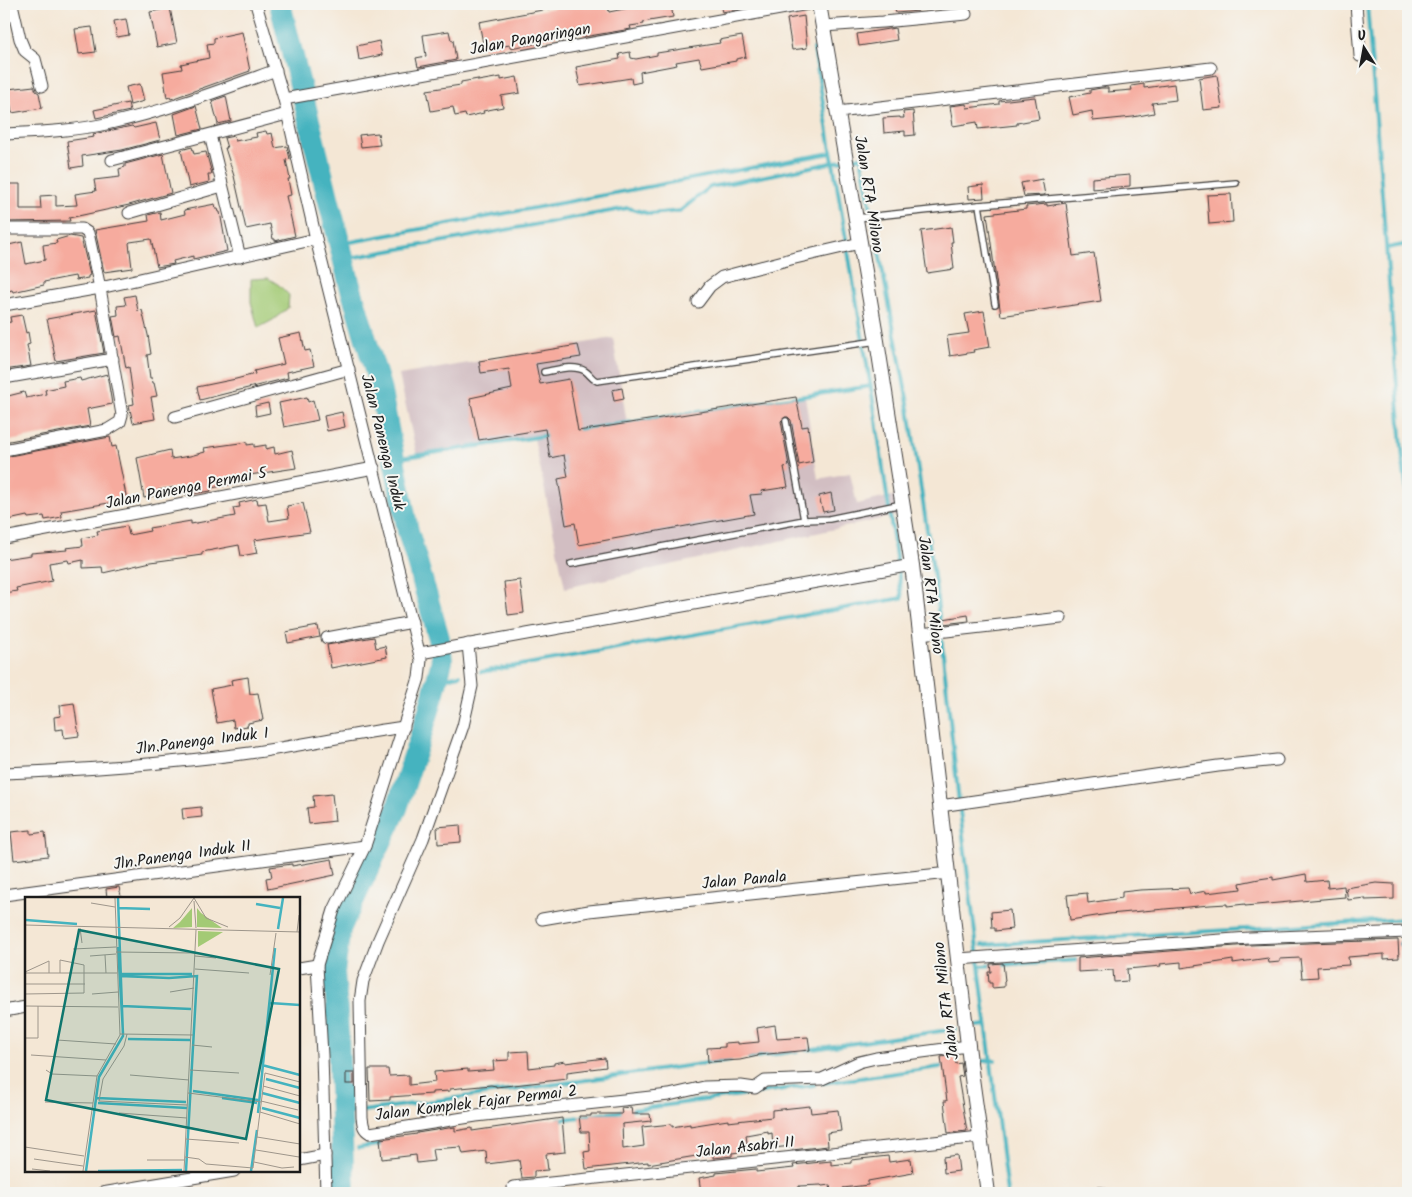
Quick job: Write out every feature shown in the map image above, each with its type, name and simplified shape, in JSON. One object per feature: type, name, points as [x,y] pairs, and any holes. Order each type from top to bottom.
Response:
[{"type":"street","points":[[12,4],[20,39],[25,50],[35,59],[42,86]]},
{"type":"street","name":"Jalan Panenga Induk","points":[[256,4],[276,70],[289,98],[287,114],[316,240],[412,622],[424,652],[404,727],[365,846],[334,910],[317,965]]},
{"type":"street","name":"Jalan Pangaringan","points":[[289,98],[808,4]]},
{"type":"street","name":"Jalan RTA Milono","points":[[819,4],[860,243],[898,505],[912,566],[968,1046],[988,1193]]},
{"type":"street","points":[[1356,4],[1360,56]]},
{"type":"street","points":[[823,26],[966,14]]},
{"type":"street","points":[[838,112],[1212,68]]},
{"type":"street","points":[[4,134],[81,128],[126,120],[276,70]]},
{"type":"street","points":[[112,160],[287,114]]},
{"type":"street","points":[[210,135],[240,257]]},
{"type":"street","points":[[129,212],[222,186]]},
{"type":"street","points":[[4,229],[86,230],[90,236],[122,415],[120,422],[114,427],[98,432],[4,450]]},
{"type":"street","points":[[4,305],[100,288],[316,240]]},
{"type":"street","points":[[698,302],[710,286],[722,277],[860,243]]},
{"type":"street","points":[[4,378],[113,359]]},
{"type":"street","points":[[175,417],[348,369]]},
{"type":"street","name":"Jalan Panenga Permai 5","points":[[4,538],[374,468]]},
{"type":"street","points":[[424,652],[912,566]]},
{"type":"street","points":[[920,634],[1061,618]]},
{"type":"street","points":[[327,638],[412,622]]},
{"type":"street","name":"Jalan Komplek Fajar Permai 2","points":[[468,644],[472,686],[463,726],[423,839],[378,941],[363,982],[360,1001],[362,1118],[366,1130],[370,1133],[476,1116],[669,1096],[704,1088],[741,1086],[756,1088],[765,1081],[780,1082],[822,1079],[859,1062],[876,1058],[968,1046]]},
{"type":"street","name":"Jln.Panenga Induk I","points":[[4,773],[83,770],[184,761],[404,727]]},
{"type":"street","points":[[940,806],[1218,766],[1277,760]]},
{"type":"street","name":"Jln.Panenga Induk II","points":[[4,895],[365,846]]},
{"type":"street","name":"Jalan Panala","points":[[542,919],[589,911],[949,873]]},
{"type":"street","points":[[958,959],[1249,938],[1408,932]]},
{"type":"street","points":[[300,968],[317,965],[326,1193]]},
{"type":"street","points":[[4,1011],[25,1007]]},
{"type":"street","name":"Jalan Asabri II","points":[[514,1187],[980,1137]]},
{"type":"street","points":[[300,1160],[325,1155]]},
{"type":"street","points":[[102,1193],[228,1172]]},
{"type":"street","points":[[1097,1193],[1102,1193]]},
{"type":"lane","points":[[856,218],[979,205],[1236,183]]},
{"type":"lane","points":[[979,205],[995,304]]},
{"type":"lane","points":[[544,372],[574,368],[585,371],[592,379],[597,381],[873,341]]},
{"type":"lane","points":[[786,421],[804,520]]},
{"type":"lane","points":[[571,564],[804,520],[829,519],[898,505]]},
{"type":"shaded area","points":[[613,338],[627,423],[805,396],[818,479],[850,473],[857,504],[901,494],[904,514],[565,588],[534,438],[417,456],[399,375]]},
{"type":"green space","points":[[268,278],[289,295],[288,308],[273,320],[258,328],[251,302],[251,279]]},
{"type":"building","points":[[574,4],[607,4],[609,12],[649,4],[671,4],[673,17],[643,22],[644,24],[630,26],[631,29],[583,37],[582,30],[555,35],[556,37],[539,40],[539,43],[510,48],[510,45],[484,49],[479,22]]},
{"type":"building","points":[[720,4],[750,4],[750,7],[722,12]]},
{"type":"building","points":[[917,4],[918,11],[896,13],[894,6]]},
{"type":"building","points":[[170,8],[177,43],[157,47],[150,12]]},
{"type":"building","points":[[804,16],[807,48],[792,50],[787,19]]},
{"type":"building","points":[[126,19],[129,35],[117,37],[114,21]]},
{"type":"building","points":[[92,27],[96,52],[79,54],[75,29]]},
{"type":"building","points":[[895,28],[897,40],[859,46],[857,34]]},
{"type":"building","points":[[449,31],[451,40],[453,40],[456,60],[418,67],[416,58],[426,56],[423,35]]},
{"type":"building","points":[[242,32],[250,71],[171,99],[170,97],[167,98],[163,72],[182,69],[181,64],[209,58],[207,44],[214,43],[214,38]]},
{"type":"building","points":[[742,36],[746,57],[736,59],[736,61],[702,67],[699,58],[676,62],[677,65],[640,72],[641,82],[632,84],[631,78],[580,86],[576,67],[620,59],[619,54],[630,52],[631,58],[636,59],[657,55],[657,53],[720,43],[719,40]]},
{"type":"building","points":[[379,41],[382,55],[359,60],[357,46]]},
{"type":"building","points":[[1217,75],[1222,108],[1203,110],[1199,78]]},
{"type":"building","points":[[501,77],[501,80],[517,77],[520,93],[501,96],[503,107],[466,117],[465,114],[455,116],[453,107],[431,111],[427,90],[461,85],[461,82],[478,79],[478,81]]},
{"type":"building","points":[[140,84],[144,101],[130,105],[126,87]]},
{"type":"building","points":[[1144,84],[1144,88],[1174,84],[1176,100],[1152,103],[1154,113],[1133,117],[1093,121],[1092,111],[1073,115],[1069,97],[1090,93],[1090,90],[1101,88],[1108,88],[1108,92],[1132,90],[1131,86]]},
{"type":"building","points":[[34,86],[39,93],[42,108],[12,113],[8,89]]},
{"type":"building","points":[[226,96],[231,121],[218,124],[212,101]]},
{"type":"building","points":[[1035,97],[1039,119],[1017,123],[1017,125],[978,129],[977,122],[953,126],[950,106],[966,104],[967,108],[999,104],[999,101]]},
{"type":"building","points":[[128,103],[130,111],[96,118],[94,110]]},
{"type":"building","points":[[196,106],[202,129],[178,135],[174,114]]},
{"type":"building","points":[[913,111],[915,135],[905,136],[905,131],[884,133],[883,118],[904,118],[903,112]]},
{"type":"building","points":[[156,123],[160,140],[122,150],[82,156],[83,166],[71,168],[67,141],[94,137],[93,134],[132,126],[134,128]]},
{"type":"building","points":[[266,131],[267,134],[272,133],[275,148],[287,146],[290,159],[286,160],[291,195],[286,196],[295,236],[275,241],[270,224],[246,229],[224,138],[234,136],[235,141],[257,137],[256,133]]},
{"type":"building","points":[[378,133],[380,145],[361,147],[359,135]]},
{"type":"building","points":[[192,147],[194,154],[206,152],[212,174],[208,174],[209,182],[189,187],[181,150]]},
{"type":"building","points":[[163,154],[171,193],[129,205],[69,218],[70,221],[4,222],[4,184],[20,184],[20,209],[41,209],[40,196],[56,195],[56,206],[77,205],[75,194],[96,191],[94,180],[120,177],[119,169],[125,167],[125,164]]},
{"type":"building","points":[[1130,175],[1130,186],[1092,189],[1092,178]]},
{"type":"building","points":[[1042,179],[1045,195],[1024,196],[1021,183]]},
{"type":"building","points":[[983,185],[984,198],[969,199],[968,187]]},
{"type":"building","points":[[1231,194],[1233,222],[1209,224],[1207,195]]},
{"type":"building","points":[[1066,203],[1073,256],[1094,253],[1101,301],[1001,316],[987,214],[1026,209],[1026,206],[1047,204],[1047,206]]},
{"type":"building","points":[[215,204],[216,209],[220,212],[227,251],[193,259],[193,256],[173,261],[174,264],[157,267],[151,239],[130,242],[132,268],[104,272],[95,230],[149,221],[148,215],[160,212],[161,220],[185,214],[184,210]]},
{"type":"building","points":[[951,227],[954,269],[927,273],[921,231]]},
{"type":"building","points":[[70,236],[81,238],[90,275],[88,278],[76,280],[75,276],[44,282],[44,285],[13,292],[12,290],[4,292],[4,246],[22,242],[26,264],[45,260],[43,245],[57,243],[56,240]]},
{"type":"building","points":[[135,295],[138,311],[142,310],[148,335],[151,354],[147,355],[150,378],[152,378],[154,383],[157,396],[151,397],[155,419],[133,423],[129,405],[134,404],[129,367],[126,368],[120,336],[116,337],[112,316],[118,315],[117,306],[126,305],[124,297]]},
{"type":"building","points":[[96,310],[104,353],[56,361],[47,319]]},
{"type":"building","points":[[984,311],[990,347],[950,356],[947,336],[969,333],[965,314]]},
{"type":"building","points":[[22,315],[26,333],[28,332],[30,344],[27,345],[31,366],[4,370],[4,323],[11,322],[10,317]]},
{"type":"building","points":[[301,333],[305,351],[310,350],[314,366],[287,372],[288,378],[200,400],[197,387],[255,374],[254,371],[284,364],[278,338]]},
{"type":"building","points":[[578,345],[581,357],[536,364],[540,384],[569,379],[578,431],[796,397],[802,427],[808,426],[813,462],[799,465],[791,420],[785,417],[781,421],[789,466],[784,467],[788,487],[761,491],[762,494],[750,495],[754,514],[579,545],[575,523],[566,525],[558,479],[568,477],[564,455],[550,458],[545,429],[479,440],[470,398],[512,389],[509,369],[481,373],[479,361]]},
{"type":"building","points":[[107,374],[112,404],[87,409],[90,426],[4,442],[4,397],[24,392],[26,398],[46,394],[45,390],[64,386],[63,381],[80,378],[81,381]]},
{"type":"building","points":[[622,388],[624,399],[614,401],[612,390]]},
{"type":"building","points":[[307,397],[308,402],[313,400],[318,420],[284,427],[279,403]]},
{"type":"building","points":[[268,403],[270,413],[256,416],[255,406]]},
{"type":"building","points":[[342,412],[345,427],[327,431],[324,416]]},
{"type":"building","points":[[110,437],[112,447],[116,446],[127,500],[61,511],[62,517],[45,520],[44,516],[28,518],[27,516],[4,521],[4,457]]},
{"type":"building","points":[[247,442],[247,445],[254,444],[254,447],[266,445],[266,449],[274,447],[275,454],[292,450],[296,468],[243,476],[245,482],[211,488],[211,491],[185,495],[184,489],[178,490],[177,487],[158,490],[158,495],[144,498],[137,458],[170,450],[171,459],[205,452],[204,448]]},
{"type":"building","points":[[831,493],[834,510],[823,512],[819,496]]},
{"type":"building","points":[[257,499],[258,504],[266,503],[269,521],[289,518],[287,506],[303,503],[310,532],[254,540],[257,553],[241,556],[239,545],[202,552],[202,555],[151,562],[103,573],[102,567],[83,568],[83,560],[69,563],[68,560],[49,563],[52,581],[16,588],[17,591],[4,593],[4,559],[31,555],[31,553],[67,550],[66,548],[83,546],[82,538],[98,535],[97,531],[127,526],[129,535],[150,531],[149,528],[191,521],[191,524],[235,516],[233,508],[240,507],[239,503]]},
{"type":"building","points":[[520,580],[524,613],[508,615],[504,582]]},
{"type":"building","points":[[968,615],[969,621],[943,624],[943,619]]},
{"type":"building","points":[[318,626],[320,637],[288,643],[286,632]]},
{"type":"building","points":[[374,637],[376,648],[385,646],[387,657],[331,668],[327,645]]},
{"type":"building","points":[[248,677],[250,694],[258,693],[263,720],[248,723],[248,726],[234,728],[233,720],[217,723],[211,689],[232,685],[231,680]]},
{"type":"building","points":[[74,703],[79,736],[64,738],[63,729],[55,730],[54,717],[61,716],[60,705]]},
{"type":"building","points":[[332,794],[335,821],[309,824],[307,808],[314,807],[313,796]]},
{"type":"building","points":[[201,807],[202,817],[183,819],[182,809]]},
{"type":"building","points":[[460,825],[461,842],[438,844],[437,827]]},
{"type":"building","points":[[31,830],[31,834],[45,832],[48,856],[14,860],[11,832]]},
{"type":"building","points":[[332,859],[335,875],[268,889],[266,878],[272,877],[270,867],[292,864],[292,866]]},
{"type":"building","points":[[1306,874],[1307,882],[1327,880],[1328,888],[1344,886],[1345,897],[1245,906],[1245,904],[1210,905],[1109,914],[1070,920],[1067,895],[1087,893],[1088,903],[1122,898],[1122,892],[1140,890],[1188,888],[1190,894],[1206,891],[1206,893],[1241,889],[1240,883],[1259,879],[1273,877],[1273,880]]},
{"type":"building","points":[[1376,883],[1394,884],[1394,899],[1365,900],[1365,898],[1348,900],[1346,888]]},
{"type":"building","points":[[119,887],[121,896],[107,897],[106,889]]},
{"type":"building","points":[[1010,910],[1012,929],[995,931],[995,928],[992,928],[991,912]]},
{"type":"building","points":[[1398,940],[1399,958],[1384,959],[1384,954],[1348,957],[1349,965],[1317,967],[1318,977],[1302,978],[1300,958],[1280,959],[1280,962],[1269,963],[1268,958],[1233,963],[1233,960],[1181,968],[1181,962],[1160,964],[1161,966],[1127,969],[1128,981],[1114,982],[1113,970],[1078,972],[1078,958],[1249,945]]},
{"type":"building","points":[[1003,963],[1004,987],[992,988],[992,983],[989,983],[988,972],[991,972],[990,964]]},
{"type":"building","points":[[775,1025],[777,1039],[808,1037],[810,1050],[758,1055],[740,1060],[708,1062],[707,1048],[725,1047],[725,1043],[759,1042],[757,1028]]},
{"type":"building","points":[[528,1051],[529,1068],[554,1065],[554,1063],[565,1061],[565,1063],[605,1058],[606,1067],[567,1072],[567,1079],[496,1087],[491,1085],[450,1089],[450,1091],[432,1092],[432,1094],[390,1097],[390,1100],[370,1101],[369,1069],[388,1069],[389,1076],[409,1075],[409,1085],[435,1082],[434,1072],[468,1069],[468,1072],[494,1070],[493,1061],[509,1060],[509,1052]]},
{"type":"building","points":[[954,1055],[956,1064],[961,1063],[963,1076],[958,1077],[967,1131],[948,1133],[944,1101],[947,1101],[941,1057]]},
{"type":"building","points":[[346,1073],[354,1073],[354,1084],[346,1084]]},
{"type":"building","points":[[810,1106],[811,1113],[838,1110],[841,1131],[827,1133],[828,1146],[792,1150],[792,1146],[773,1148],[772,1133],[768,1134],[768,1131],[746,1135],[748,1151],[732,1153],[732,1156],[713,1158],[713,1154],[708,1154],[648,1164],[648,1162],[586,1169],[584,1152],[590,1151],[589,1132],[581,1132],[579,1116],[622,1114],[621,1108],[631,1107],[632,1114],[650,1114],[651,1121],[622,1124],[623,1149],[644,1146],[642,1127],[672,1124],[672,1127],[690,1124],[690,1126],[728,1120],[728,1122],[772,1117],[772,1110]]},
{"type":"building","points":[[562,1118],[565,1152],[546,1154],[548,1170],[534,1171],[534,1177],[522,1178],[519,1160],[487,1164],[486,1151],[463,1154],[461,1147],[432,1149],[434,1161],[417,1163],[416,1155],[382,1159],[380,1139],[455,1127],[455,1131],[472,1128],[472,1131]]},
{"type":"building","points":[[957,1155],[959,1171],[944,1173],[943,1157]]},
{"type":"building","points":[[888,1156],[889,1162],[911,1159],[913,1173],[868,1181],[868,1185],[843,1188],[843,1190],[831,1192],[830,1185],[821,1185],[799,1186],[799,1188],[782,1191],[782,1193],[701,1193],[699,1178],[716,1175],[716,1173],[756,1169],[756,1172],[794,1168],[793,1165],[831,1161],[831,1165],[851,1163],[851,1160]]},
{"type":"waterway","points":[[274,4],[325,208],[357,319],[379,417],[399,521],[439,638]]},
{"type":"waterway","points":[[280,4],[349,282],[380,387],[408,531],[439,638],[442,661],[430,707],[397,808],[340,929],[334,972],[344,1193]]},
{"type":"waterway","points":[[1367,4],[1403,461],[1408,502]]},
{"type":"waterway","points":[[481,672],[902,598],[873,400],[814,49]]},
{"type":"waterway","points":[[340,244],[831,153]]},
{"type":"waterway","points":[[344,259],[628,208],[650,214],[680,211],[710,187],[861,157],[909,409],[936,590],[959,803],[1007,1193]]},
{"type":"waterway","points":[[1387,248],[1408,244]]},
{"type":"waterway","points":[[574,431],[871,386]]},
{"type":"waterway","points":[[394,459],[550,435]]},
{"type":"waterway","points":[[437,680],[460,675]]},
{"type":"waterway","points":[[982,945],[1408,919]]},
{"type":"waterway","points":[[1395,944],[1408,944]]},
{"type":"waterway","points":[[979,966],[1081,960]]},
{"type":"waterway","points":[[977,1026],[986,1025]]},
{"type":"waterway","points":[[806,1050],[955,1029]]},
{"type":"waterway","points":[[749,1058],[797,1051]]},
{"type":"waterway","points":[[348,1113],[730,1060]]},
{"type":"waterway","points":[[974,1062],[995,1060]]},
{"type":"waterway","points":[[823,1083],[947,1066]]},
{"type":"waterway","points":[[558,1120],[814,1085]]},
{"type":"waterway","points":[[358,1148],[385,1144]]}]
